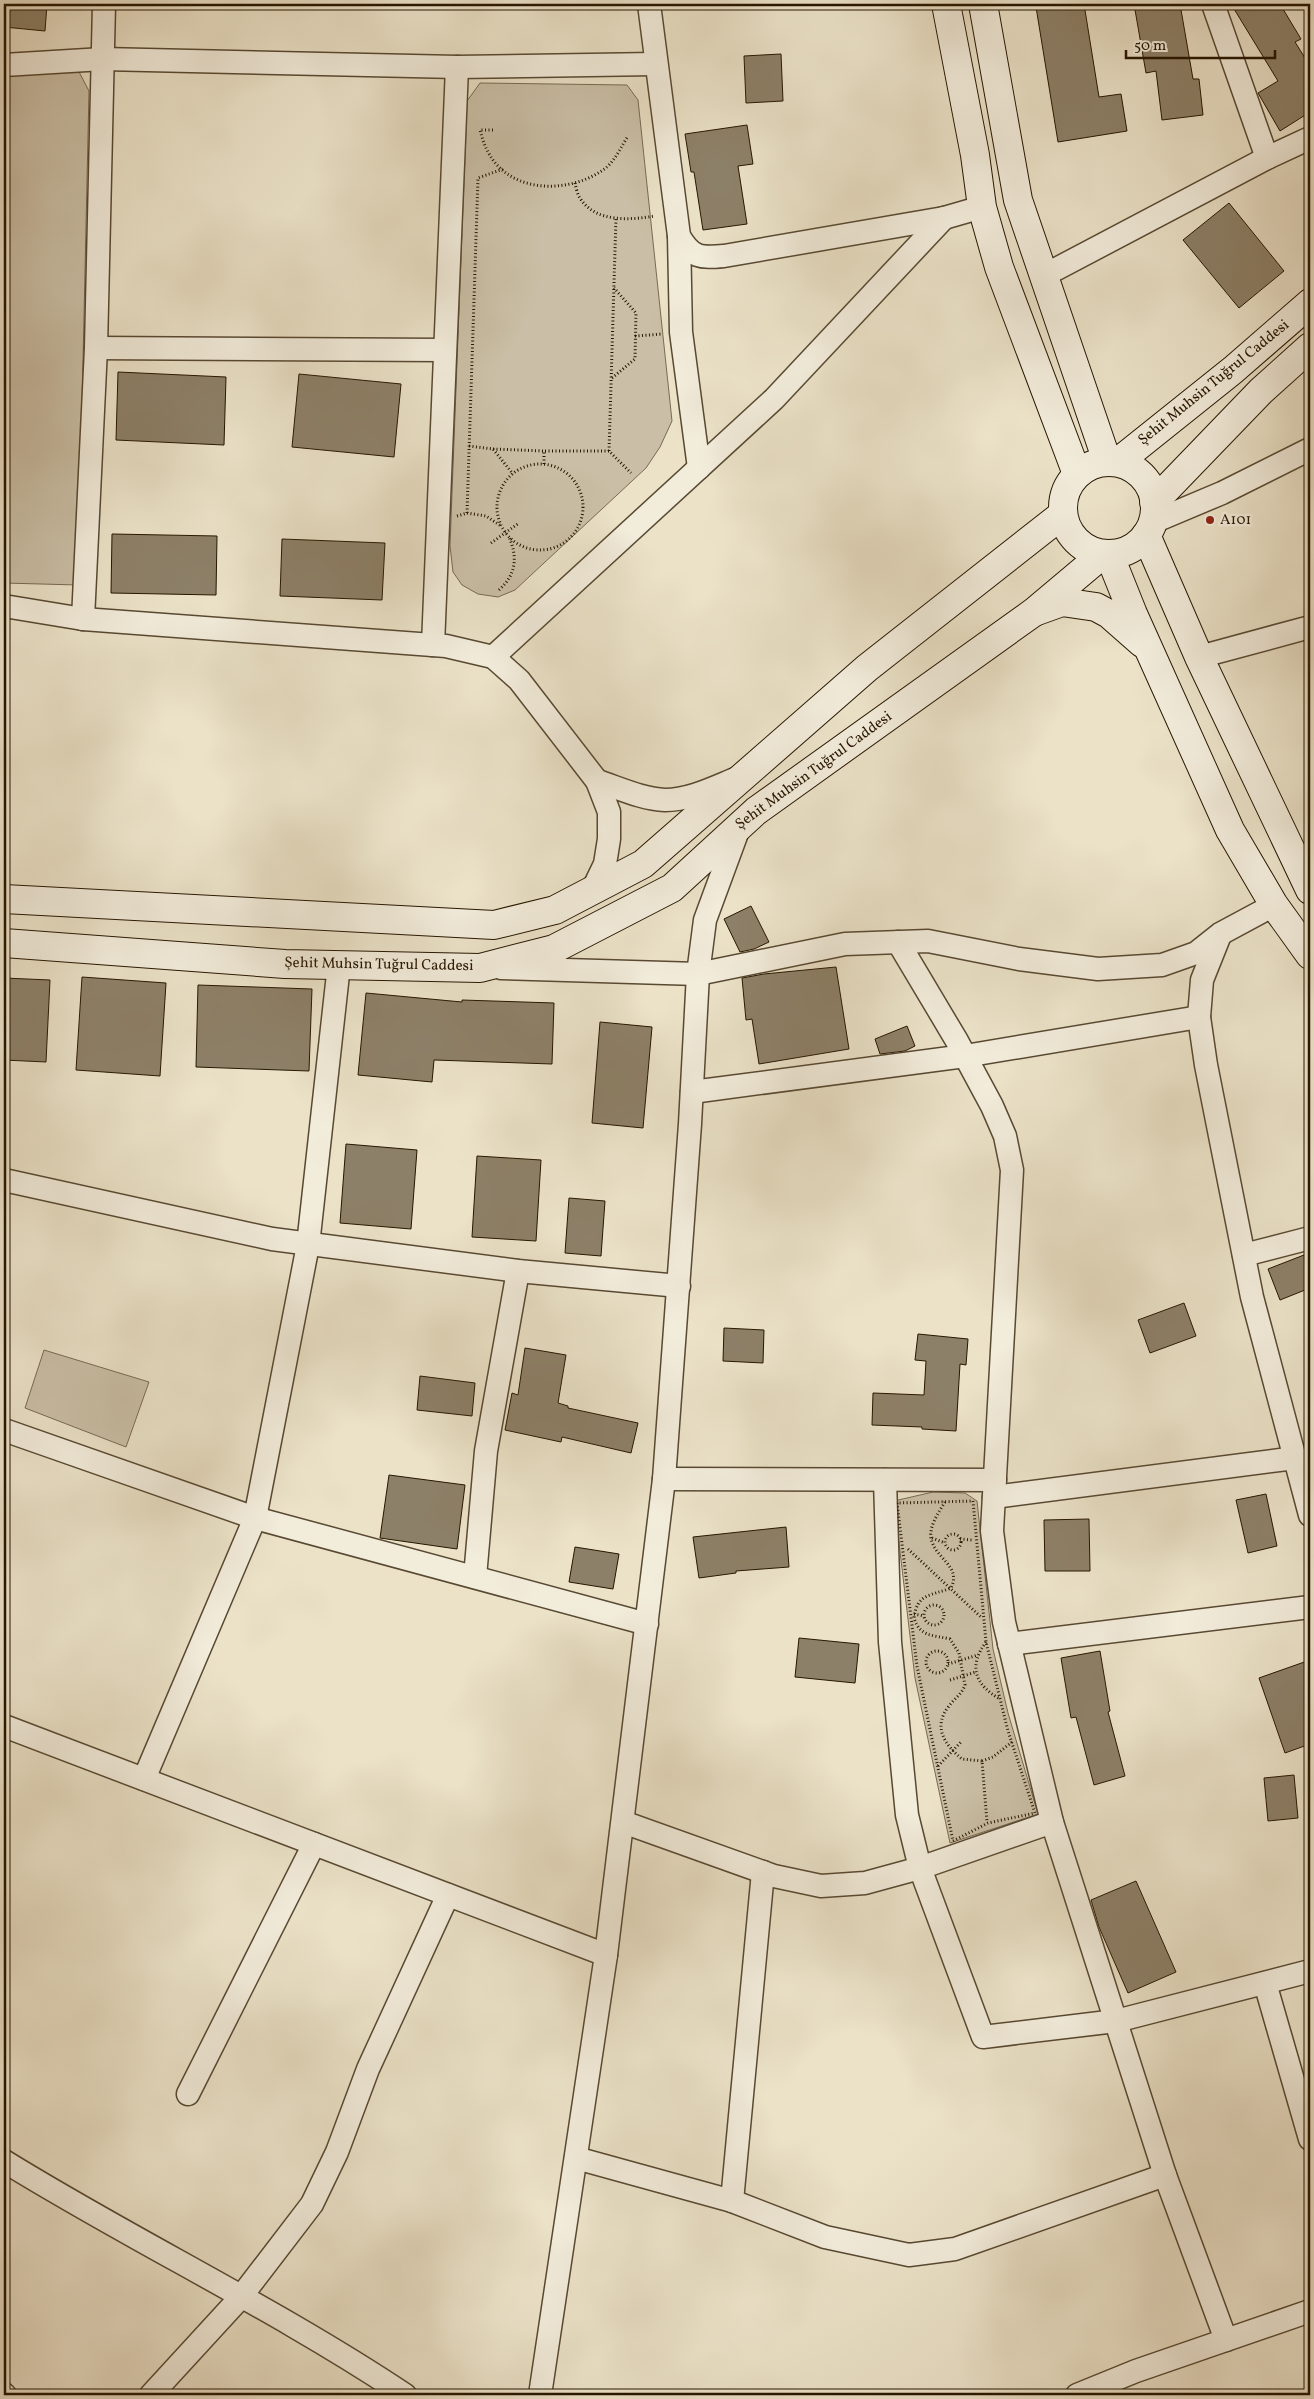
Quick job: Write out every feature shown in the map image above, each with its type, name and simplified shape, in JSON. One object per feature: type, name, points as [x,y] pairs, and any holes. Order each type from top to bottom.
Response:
[{"type":"main road","points":[[946,4],[975,155],[982,207],[999,267],[1077,474]]},
{"type":"main road","points":[[983,4],[1018,200],[1112,462]]},
{"type":"main road","name":"Şehit Muhsin Tuğrul Caddesi","points":[[1112,462],[1233,370],[1310,303]]},
{"type":"main road","points":[[1310,348],[1262,391],[1151,519],[1131,548],[1106,554],[1087,548],[1077,542],[1070,533],[1063,514],[1064,494],[1070,481],[1091,464],[1112,462],[1130,466],[1150,486],[1151,519],[1199,656],[1310,890]]},
{"type":"main road","points":[[4,898],[494,925],[555,910],[643,864],[867,668],[1063,514]]},
{"type":"main road","points":[[1106,554],[1230,830],[1274,905],[1310,955]]},
{"type":"main road","name":"Şehit Muhsin Tuğrul Caddesi","points":[[4,944],[285,964],[480,968],[554,949],[584,936],[672,888],[741,824],[1034,612],[1106,554]]},
{"type":"main road","points":[[1034,612],[1062,602],[1096,607],[1110,614],[1149,649]]},
{"type":"street","points":[[83,619],[96,348],[104,4]]},
{"type":"street","points":[[648,4],[679,236],[681,332],[699,468]]},
{"type":"street","points":[[1214,4],[1267,158]]},
{"type":"street","points":[[4,65],[103,59],[457,67],[655,64]]},
{"type":"street","points":[[433,645],[457,67]]},
{"type":"street","points":[[1045,275],[1267,158],[1310,138]]},
{"type":"street","points":[[679,236],[686,249],[702,258],[944,218],[982,207]]},
{"type":"street","points":[[493,657],[774,399],[944,218]]},
{"type":"street","points":[[96,348],[445,350]]},
{"type":"street","points":[[1151,519],[1222,493],[1310,449]]},
{"type":"street","points":[[4,606],[83,619],[446,646],[493,657],[519,680],[598,782],[609,812],[610,839],[605,864],[592,891]]},
{"type":"street","points":[[1199,656],[1310,627]]},
{"type":"street","points":[[598,782],[645,797],[665,800],[686,797],[742,777]]},
{"type":"street","points":[[540,2395],[606,1955],[664,1479],[679,1286],[698,974],[706,920],[741,824]]},
{"type":"street","points":[[480,968],[698,974],[845,944],[928,941],[1019,959],[1098,969],[1162,965],[1196,953],[1220,934],[1274,905]]},
{"type":"street","points":[[1220,934],[1202,980],[1199,1017],[1206,1065],[1252,1297],[1310,1515]]},
{"type":"street","points":[[898,942],[965,1056],[1006,1136],[1012,1170],[992,1531],[1004,1622],[1044,1818],[1116,2021],[1165,2176],[1226,2340]]},
{"type":"street","points":[[144,1779],[256,1518],[308,1245],[339,965]]},
{"type":"street","points":[[692,1092],[965,1056],[1199,1017]]},
{"type":"street","points":[[4,1180],[272,1239],[308,1245],[518,1271],[679,1286]]},
{"type":"street","points":[[1244,1255],[1310,1238]]},
{"type":"street","points":[[475,1577],[486,1451],[518,1271]]},
{"type":"street","points":[[4,1430],[256,1518],[647,1624]]},
{"type":"street","points":[[664,1479],[885,1480],[994,1488],[1295,1458]]},
{"type":"street","points":[[885,1480],[891,1652],[907,1815],[920,1868],[983,2037],[1116,2021],[1310,1971]]},
{"type":"street","points":[[1009,1644],[1310,1606]]},
{"type":"street","points":[[4,1726],[606,1955]]},
{"type":"street","points":[[623,1822],[764,1872],[821,1886],[865,1884],[920,1868],[1044,1818]]},
{"type":"street","points":[[188,2094],[314,1844]]},
{"type":"street","points":[[732,2202],[764,1872]]},
{"type":"street","points":[[151,2395],[240,2298],[312,2204],[337,2152],[368,2069],[448,1895]]},
{"type":"street","points":[[1265,1983],[1310,2139]]},
{"type":"street","points":[[576,2158],[732,2202],[825,2237],[909,2255],[955,2249],[1165,2176]]},
{"type":"street","points":[[4,2161],[72,2203],[358,2364],[404,2395]]},
{"type":"street","points":[[1077,2395],[1136,2371],[1310,2311]]},
{"type":"path","points":[[493,130],[480,130],[488,153],[503,169],[526,184],[556,187],[575,183],[604,169],[628,136]]},
{"type":"path","points":[[467,513],[478,178],[503,169]]},
{"type":"path","points":[[575,183],[580,198],[599,214],[630,220],[676,213]]},
{"type":"path","points":[[609,452],[616,218]]},
{"type":"path","points":[[612,378],[635,358],[636,313],[614,288]]},
{"type":"path","points":[[470,446],[493,449],[609,452],[631,473]]},
{"type":"path","points":[[493,449],[513,474]]},
{"type":"path","points":[[544,451],[544,464]]},
{"type":"path","points":[[438,520],[467,513],[486,516],[498,523],[506,532],[520,545],[532,549],[546,550],[559,546],[578,527],[583,514],[583,500],[579,487],[570,476],[558,467],[544,464],[529,465],[505,481],[498,495],[497,510],[501,524],[506,532],[516,552],[510,580],[499,590]]},
{"type":"path","points":[[491,543],[519,523]]},
{"type":"path","points":[[1001,1700],[989,1693],[979,1683],[976,1672],[978,1655],[986,1642],[973,1501],[897,1503],[917,1666],[952,1841],[988,1823],[1044,1818]]},
{"type":"path","points":[[945,1502],[933,1526],[931,1538],[938,1554],[954,1573],[954,1582],[951,1588],[924,1597],[918,1602],[914,1614],[916,1626],[922,1632],[928,1636],[950,1639],[960,1660],[965,1685],[944,1713],[940,1730],[952,1751],[962,1759],[982,1761],[993,1757],[1012,1742]]},
{"type":"path","points":[[945,1543],[950,1535],[957,1536],[960,1540],[978,1540]]},
{"type":"path","points":[[931,1538],[945,1543],[949,1549],[954,1550],[960,1545],[960,1540]]},
{"type":"path","points":[[902,1543],[985,1621]]},
{"type":"path","points":[[933,1604],[942,1608],[945,1614],[943,1622],[937,1625],[927,1623],[924,1616],[927,1607],[933,1604]]},
{"type":"path","points":[[914,1614],[924,1616]]},
{"type":"path","points":[[939,1651],[947,1657],[948,1664],[945,1671],[938,1673],[930,1671],[926,1665],[929,1655],[939,1651]]},
{"type":"path","points":[[948,1664],[978,1655]]},
{"type":"path","points":[[917,1666],[926,1665]]},
{"type":"path","points":[[950,1680],[976,1672]]},
{"type":"path","points":[[938,1766],[962,1740]]},
{"type":"path","points":[[982,1761],[988,1823]]},
{"type":"shaded area","points":[[78,70],[89,91],[78,585],[4,583],[4,72]]},
{"type":"shaded area","points":[[480,83],[627,85],[638,100],[672,421],[660,447],[646,468],[515,590],[498,597],[478,594],[462,585],[453,572],[450,546],[467,101]]},
{"type":"shaded area","points":[[44,1350],[149,1382],[126,1447],[25,1408]]},
{"type":"shaded area","points":[[933,1492],[965,1493],[977,1501],[993,1649],[1008,1713],[1038,1814],[950,1843],[915,1678],[894,1501]]},
{"type":"building","points":[[4,4],[47,4],[45,31],[4,27]]},
{"type":"building","points":[[1057,4],[1084,4],[1099,97],[1121,94],[1127,131],[1058,142],[1036,7]]},
{"type":"building","points":[[1134,4],[1180,4],[1193,79],[1199,79],[1203,115],[1162,120],[1156,71],[1146,73]]},
{"type":"building","points":[[1231,4],[1280,4],[1301,39],[1295,42],[1310,66],[1310,112],[1280,131],[1258,93],[1278,81]]},
{"type":"building","points":[[781,54],[783,101],[746,103],[744,56]]},
{"type":"building","points":[[747,125],[753,164],[738,166],[747,224],[703,230],[694,172],[691,172],[685,134]]},
{"type":"building","points":[[1229,203],[1284,271],[1239,308],[1183,240]]},
{"type":"building","points":[[118,372],[226,377],[224,445],[116,440]]},
{"type":"building","points":[[299,374],[401,384],[394,457],[292,447]]},
{"type":"building","points":[[112,534],[217,536],[216,595],[111,593]]},
{"type":"building","points":[[282,539],[385,543],[382,600],[280,596]]},
{"type":"building","points":[[751,906],[769,942],[754,949],[740,952],[724,919]]},
{"type":"building","points":[[836,967],[849,1049],[759,1064],[752,1019],[746,1020],[742,978]]},
{"type":"building","points":[[82,977],[166,983],[160,1076],[76,1070]]},
{"type":"building","points":[[4,978],[50,980],[46,1062],[4,1060]]},
{"type":"building","points":[[198,985],[312,989],[309,1071],[196,1067]]},
{"type":"building","points":[[366,993],[462,1002],[462,1000],[554,1003],[552,1064],[434,1060],[432,1082],[358,1075]]},
{"type":"building","points":[[600,1022],[652,1027],[643,1128],[592,1123]]},
{"type":"building","points":[[907,1026],[915,1046],[905,1051],[880,1054],[875,1039]]},
{"type":"building","points":[[346,1144],[417,1150],[411,1229],[340,1223]]},
{"type":"building","points":[[477,1156],[541,1160],[536,1241],[472,1237]]},
{"type":"building","points":[[569,1198],[605,1201],[601,1256],[565,1253]]},
{"type":"building","points":[[1304,1255],[1310,1272],[1310,1288],[1280,1300],[1268,1269]]},
{"type":"building","points":[[1184,1303],[1196,1336],[1150,1353],[1138,1320]]},
{"type":"building","points":[[724,1328],[764,1330],[763,1363],[723,1361]]},
{"type":"building","points":[[918,1334],[968,1339],[966,1365],[960,1364],[956,1431],[922,1429],[922,1427],[872,1425],[873,1393],[924,1395],[926,1361],[915,1360]]},
{"type":"building","points":[[525,1348],[566,1355],[558,1403],[568,1406],[568,1408],[638,1423],[631,1453],[562,1437],[561,1442],[505,1430],[512,1393],[518,1395]]},
{"type":"building","points":[[420,1376],[475,1383],[472,1416],[417,1410]]},
{"type":"building","points":[[389,1475],[465,1485],[457,1549],[380,1538]]},
{"type":"building","points":[[1266,1494],[1277,1546],[1248,1553],[1236,1500]]},
{"type":"building","points":[[1089,1519],[1090,1571],[1045,1571],[1044,1520]]},
{"type":"building","points":[[786,1527],[789,1567],[736,1571],[736,1573],[699,1578],[693,1537]]},
{"type":"building","points":[[575,1547],[619,1554],[613,1589],[569,1582]]},
{"type":"building","points":[[799,1638],[859,1644],[855,1683],[795,1677]]},
{"type":"building","points":[[1100,1651],[1110,1711],[1108,1712],[1125,1776],[1094,1785],[1076,1717],[1071,1718],[1061,1658]]},
{"type":"building","points":[[1310,1660],[1310,1744],[1285,1753],[1259,1678]]},
{"type":"building","points":[[1294,1775],[1298,1818],[1268,1821],[1264,1778]]},
{"type":"building","points":[[1136,1881],[1176,1972],[1128,1993],[1099,1927],[1091,1900]]},
{"type":"place","name":"A101","points":[[1210,520]]}]
